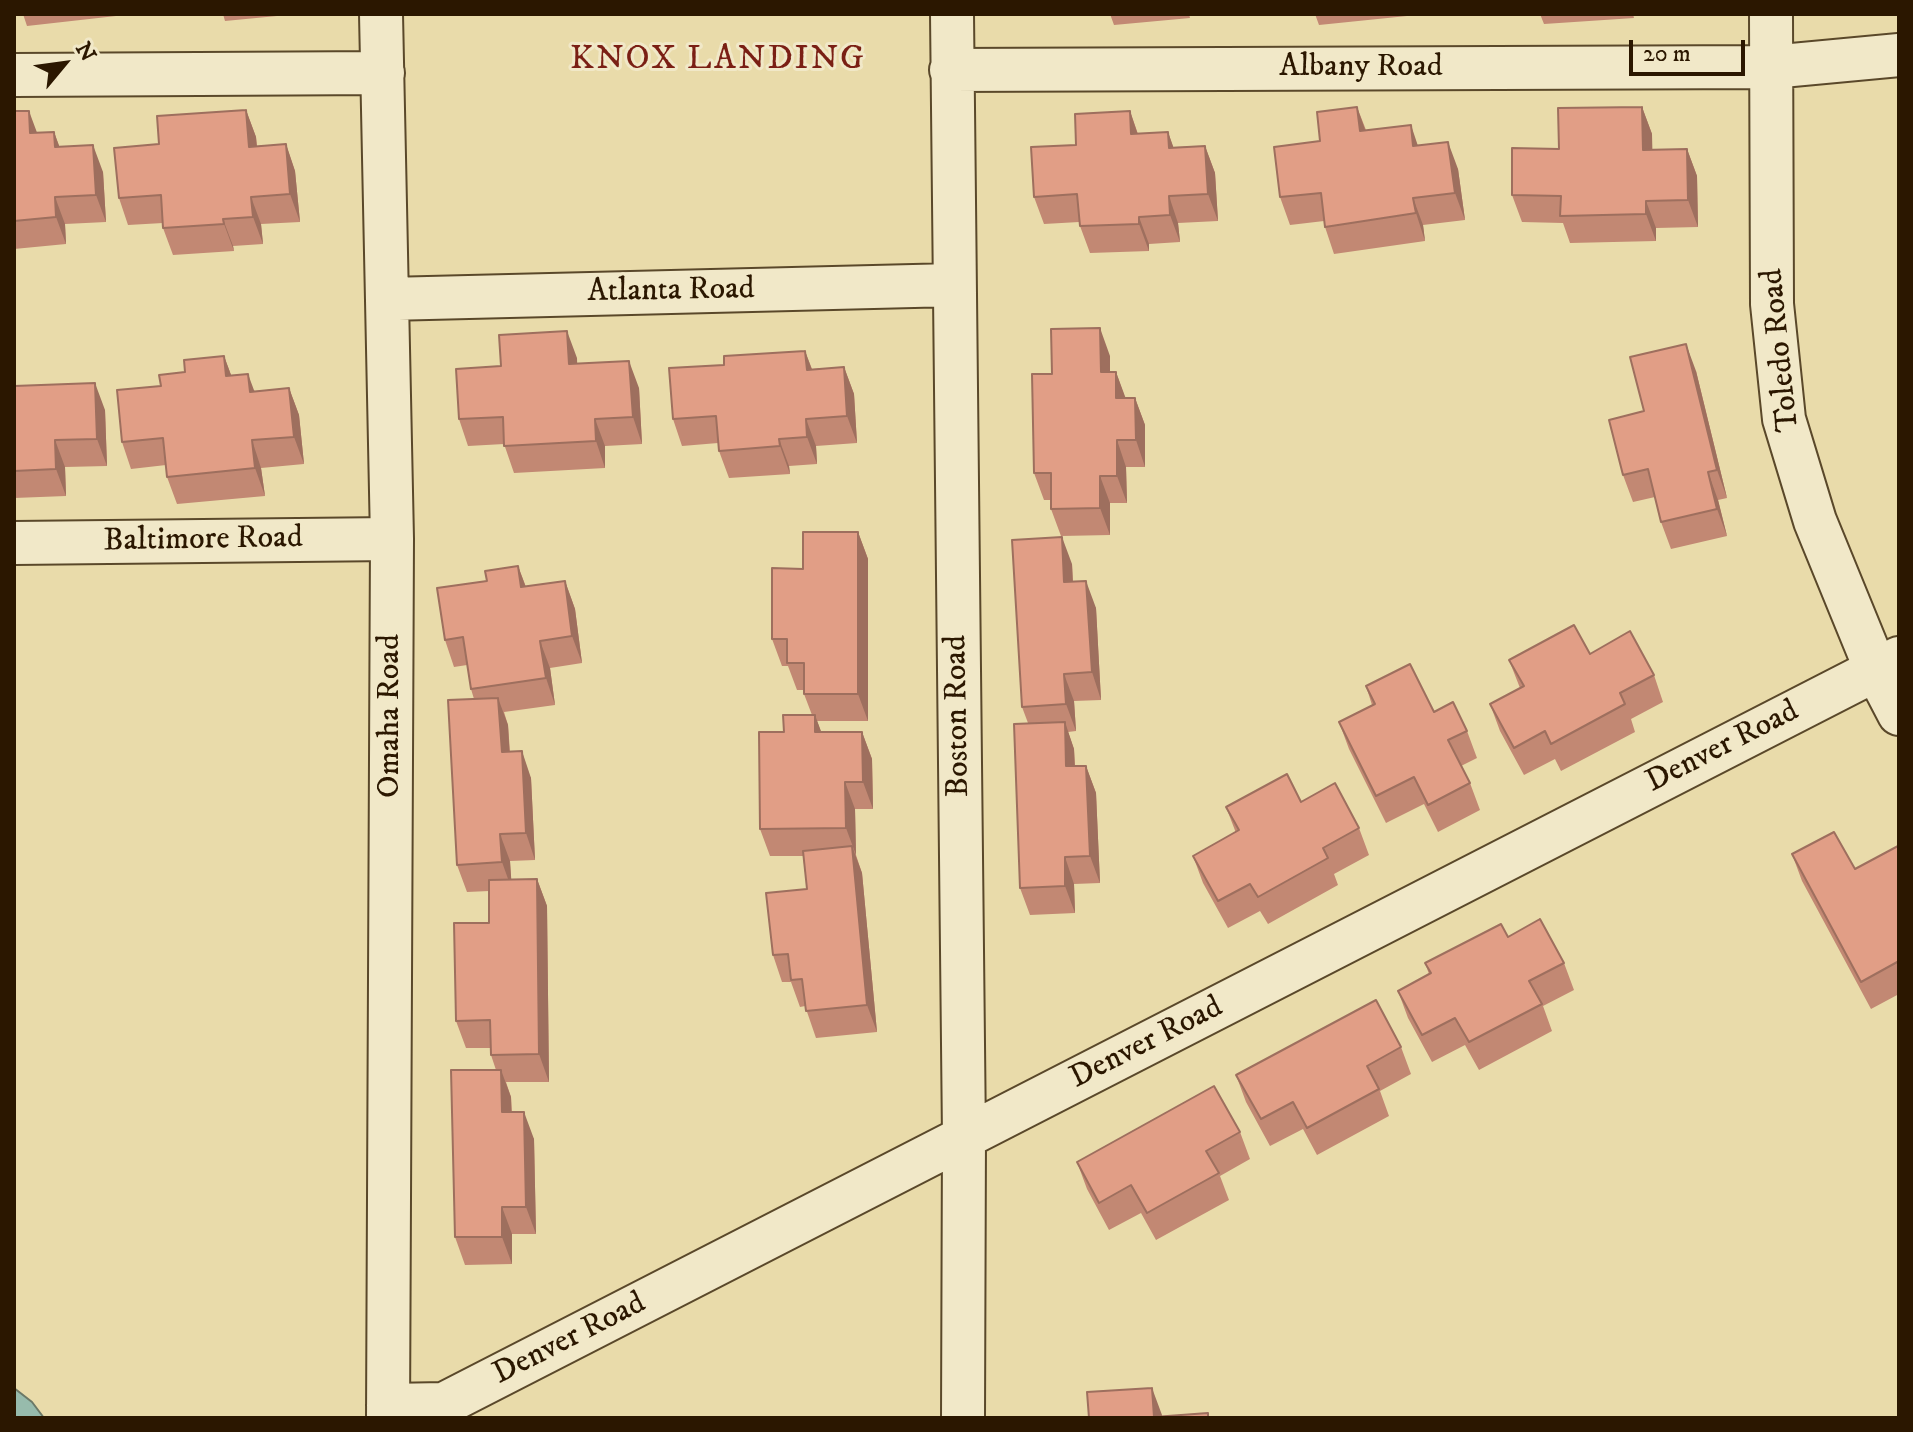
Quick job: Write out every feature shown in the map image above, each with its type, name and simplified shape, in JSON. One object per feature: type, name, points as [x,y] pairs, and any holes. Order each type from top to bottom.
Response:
[{"type":"street","name":"Omaha Road","points":[[381,14],[392,539],[388,1411]]},
{"type":"street","name":"Boston Road","points":[[952,14],[964,1137],[963,1418]]},
{"type":"street","name":"Toledo Road","points":[[1771,14],[1772,304],[1784,419],[1815,521],[1887,664],[1899,714]]},
{"type":"street","name":"Albany Road","points":[[951,70],[1771,67],[1899,55]]},
{"type":"street","points":[[14,75],[383,73]]},
{"type":"street","name":"Atlanta Road","points":[[388,299],[954,285]]},
{"type":"street","name":"Baltimore Road","points":[[14,543],[392,539]]},
{"type":"street","name":"Denver Road","points":[[388,1411],[444,1404],[1887,664]]},
{"type":"shaded area","points":[[14,1388],[32,1402],[44,1418],[14,1418]]},
{"type":"building","points":[[1357,107],[1360,131],[1411,125],[1413,146],[1448,142],[1455,193],[1413,198],[1416,213],[1325,227],[1321,193],[1280,197],[1274,147],[1320,141],[1317,112]]},
{"type":"building","points":[[1642,107],[1643,150],[1687,149],[1688,200],[1646,201],[1646,214],[1560,216],[1561,196],[1512,195],[1512,148],[1559,149],[1558,108]]},
{"type":"building","points":[[246,110],[249,147],[286,144],[290,194],[251,197],[253,217],[223,219],[224,224],[163,228],[161,195],[119,198],[114,148],[159,144],[157,116]]},
{"type":"building","points":[[14,111],[29,111],[30,133],[54,132],[55,147],[93,145],[96,195],[55,197],[56,217],[14,221]]},
{"type":"building","points":[[1130,111],[1131,134],[1168,132],[1169,148],[1205,146],[1208,194],[1169,196],[1170,215],[1139,217],[1139,224],[1080,226],[1077,194],[1034,197],[1031,147],[1076,145],[1075,114]]},
{"type":"building","points":[[1100,328],[1101,372],[1116,372],[1116,398],[1135,398],[1136,440],[1117,440],[1117,476],[1100,476],[1100,508],[1051,509],[1051,473],[1034,473],[1032,374],[1052,374],[1051,329]]},
{"type":"building","points":[[567,331],[569,364],[629,361],[633,417],[595,419],[596,441],[504,446],[503,417],[459,419],[456,369],[501,366],[499,335]]},
{"type":"building","points":[[1686,344],[1717,470],[1708,472],[1717,509],[1661,522],[1648,469],[1623,475],[1609,420],[1644,411],[1630,357]]},
{"type":"building","points":[[805,351],[807,370],[844,367],[847,416],[806,419],[807,437],[779,439],[780,446],[719,451],[716,416],[673,419],[669,368],[724,365],[724,356]]},
{"type":"building","points":[[224,356],[226,376],[248,374],[250,392],[289,388],[294,437],[252,440],[255,468],[167,477],[163,438],[122,442],[117,390],[161,386],[159,375],[185,372],[184,360]]},
{"type":"building","points":[[95,383],[97,439],[55,440],[56,469],[14,471],[14,386]]},
{"type":"building","points":[[803,532],[858,532],[858,694],[804,694],[804,663],[787,663],[787,639],[772,639],[772,568],[803,569]]},
{"type":"building","points":[[1062,537],[1064,582],[1086,581],[1092,672],[1064,674],[1066,704],[1022,707],[1012,540]]},
{"type":"building","points":[[518,566],[521,587],[565,581],[572,636],[540,641],[546,678],[471,689],[463,637],[445,640],[437,588],[487,581],[485,571]]},
{"type":"building","points":[[1574,625],[1590,654],[1630,631],[1654,675],[1620,693],[1625,704],[1551,744],[1545,731],[1514,748],[1490,704],[1524,686],[1509,660]]},
{"type":"building","points":[[1410,664],[1434,712],[1453,702],[1467,731],[1448,740],[1470,783],[1428,805],[1414,777],[1376,796],[1339,722],[1375,704],[1366,686]]},
{"type":"building","points":[[498,698],[502,752],[522,751],[526,833],[500,834],[502,862],[457,865],[448,700]]},
{"type":"building","points":[[783,715],[815,715],[815,732],[862,732],[863,782],[845,782],[846,828],[760,829],[759,732],[784,732]]},
{"type":"building","points":[[1065,722],[1066,766],[1086,766],[1090,856],[1065,857],[1065,886],[1020,888],[1014,724]]},
{"type":"building","points":[[1287,774],[1301,802],[1335,783],[1359,828],[1323,848],[1328,858],[1258,897],[1250,884],[1218,901],[1193,856],[1239,830],[1226,807]]},
{"type":"building","points":[[1834,832],[1855,869],[1899,847],[1899,961],[1861,982],[1792,854]]},
{"type":"building","points":[[852,846],[867,1005],[806,1011],[802,979],[791,980],[788,954],[773,955],[766,893],[807,889],[803,851]]},
{"type":"building","points":[[537,879],[539,1054],[491,1055],[490,1020],[456,1021],[454,923],[489,923],[489,880]]},
{"type":"building","points":[[1540,919],[1564,963],[1529,981],[1542,1004],[1469,1042],[1455,1018],[1422,1035],[1398,991],[1431,973],[1425,963],[1501,924],[1508,937]]},
{"type":"building","points":[[1376,1000],[1401,1047],[1367,1066],[1379,1089],[1307,1128],[1293,1102],[1261,1119],[1236,1075]]},
{"type":"building","points":[[451,1070],[501,1070],[502,1112],[524,1112],[526,1207],[502,1207],[502,1237],[455,1237]]},
{"type":"building","points":[[1214,1086],[1240,1132],[1206,1151],[1219,1173],[1147,1213],[1131,1185],[1099,1203],[1077,1162]]},
{"type":"building","points":[[1152,1388],[1154,1417],[1208,1413],[1208,1418],[1089,1418],[1087,1392]]},
{"type":"district","name":"KNOX LANDING","points":[[718,61]]}]
